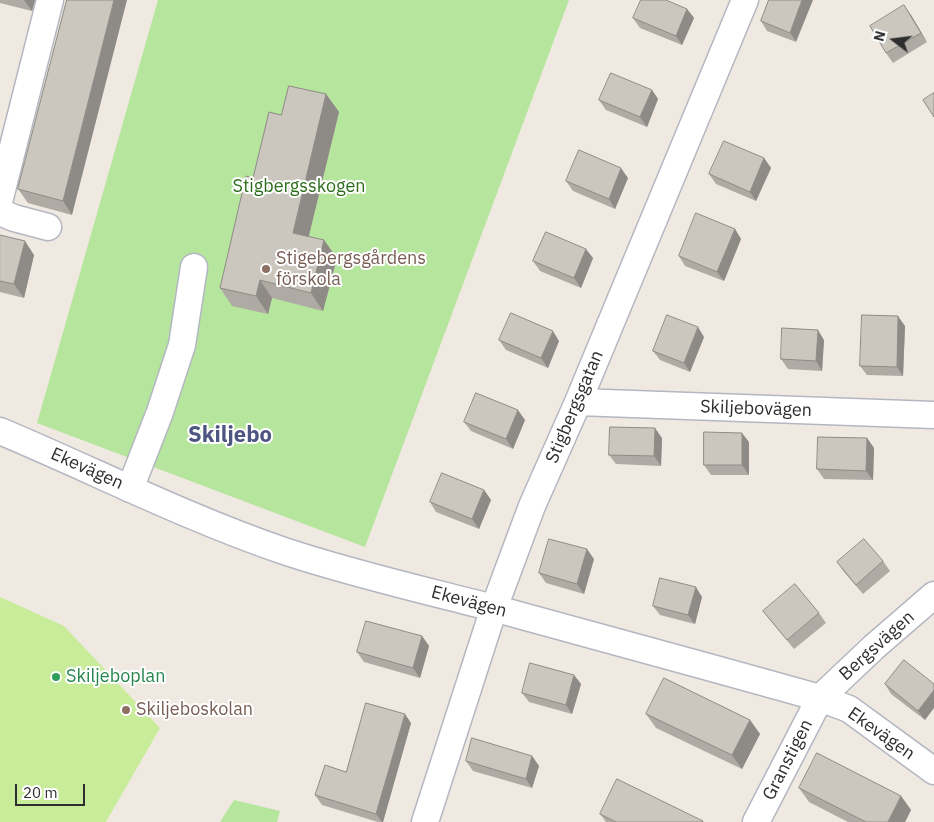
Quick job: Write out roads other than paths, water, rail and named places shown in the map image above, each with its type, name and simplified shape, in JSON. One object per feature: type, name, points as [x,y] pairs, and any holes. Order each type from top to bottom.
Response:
[{"type":"street","points":[[0,198],[50,0]]},
{"type":"street","name":"Stigbergsgatan","points":[[425,822],[494,608],[532,506],[578,402],[745,0]]},
{"type":"street","points":[[0,212],[48,228]]},
{"type":"street","points":[[130,489],[160,412],[182,345],[194,267]]},
{"type":"street","name":"Skiljebovägen","points":[[578,402],[934,415]]},
{"type":"street","name":"Ekevägen","points":[[0,431],[130,489],[284,551],[380,579],[494,608],[820,698],[850,709],[934,771]]},
{"type":"street","name":"Bergsvägen","points":[[820,698],[874,647],[934,595]]},
{"type":"street","name":"Granstigen","points":[[756,822],[820,698]]},
{"type":"place","name":"Stigebergsgårdens förskola","points":[[266,269]]},
{"type":"place","name":"Skiljeboplan","points":[[56,677]]},
{"type":"place","name":"Skiljeboskolan","points":[[126,710]]},
{"type":"district","name":"Skiljebo","points":[[230,436]]},
{"type":"park label","name":"Stigbergsskogen","points":[[299,187]]}]
